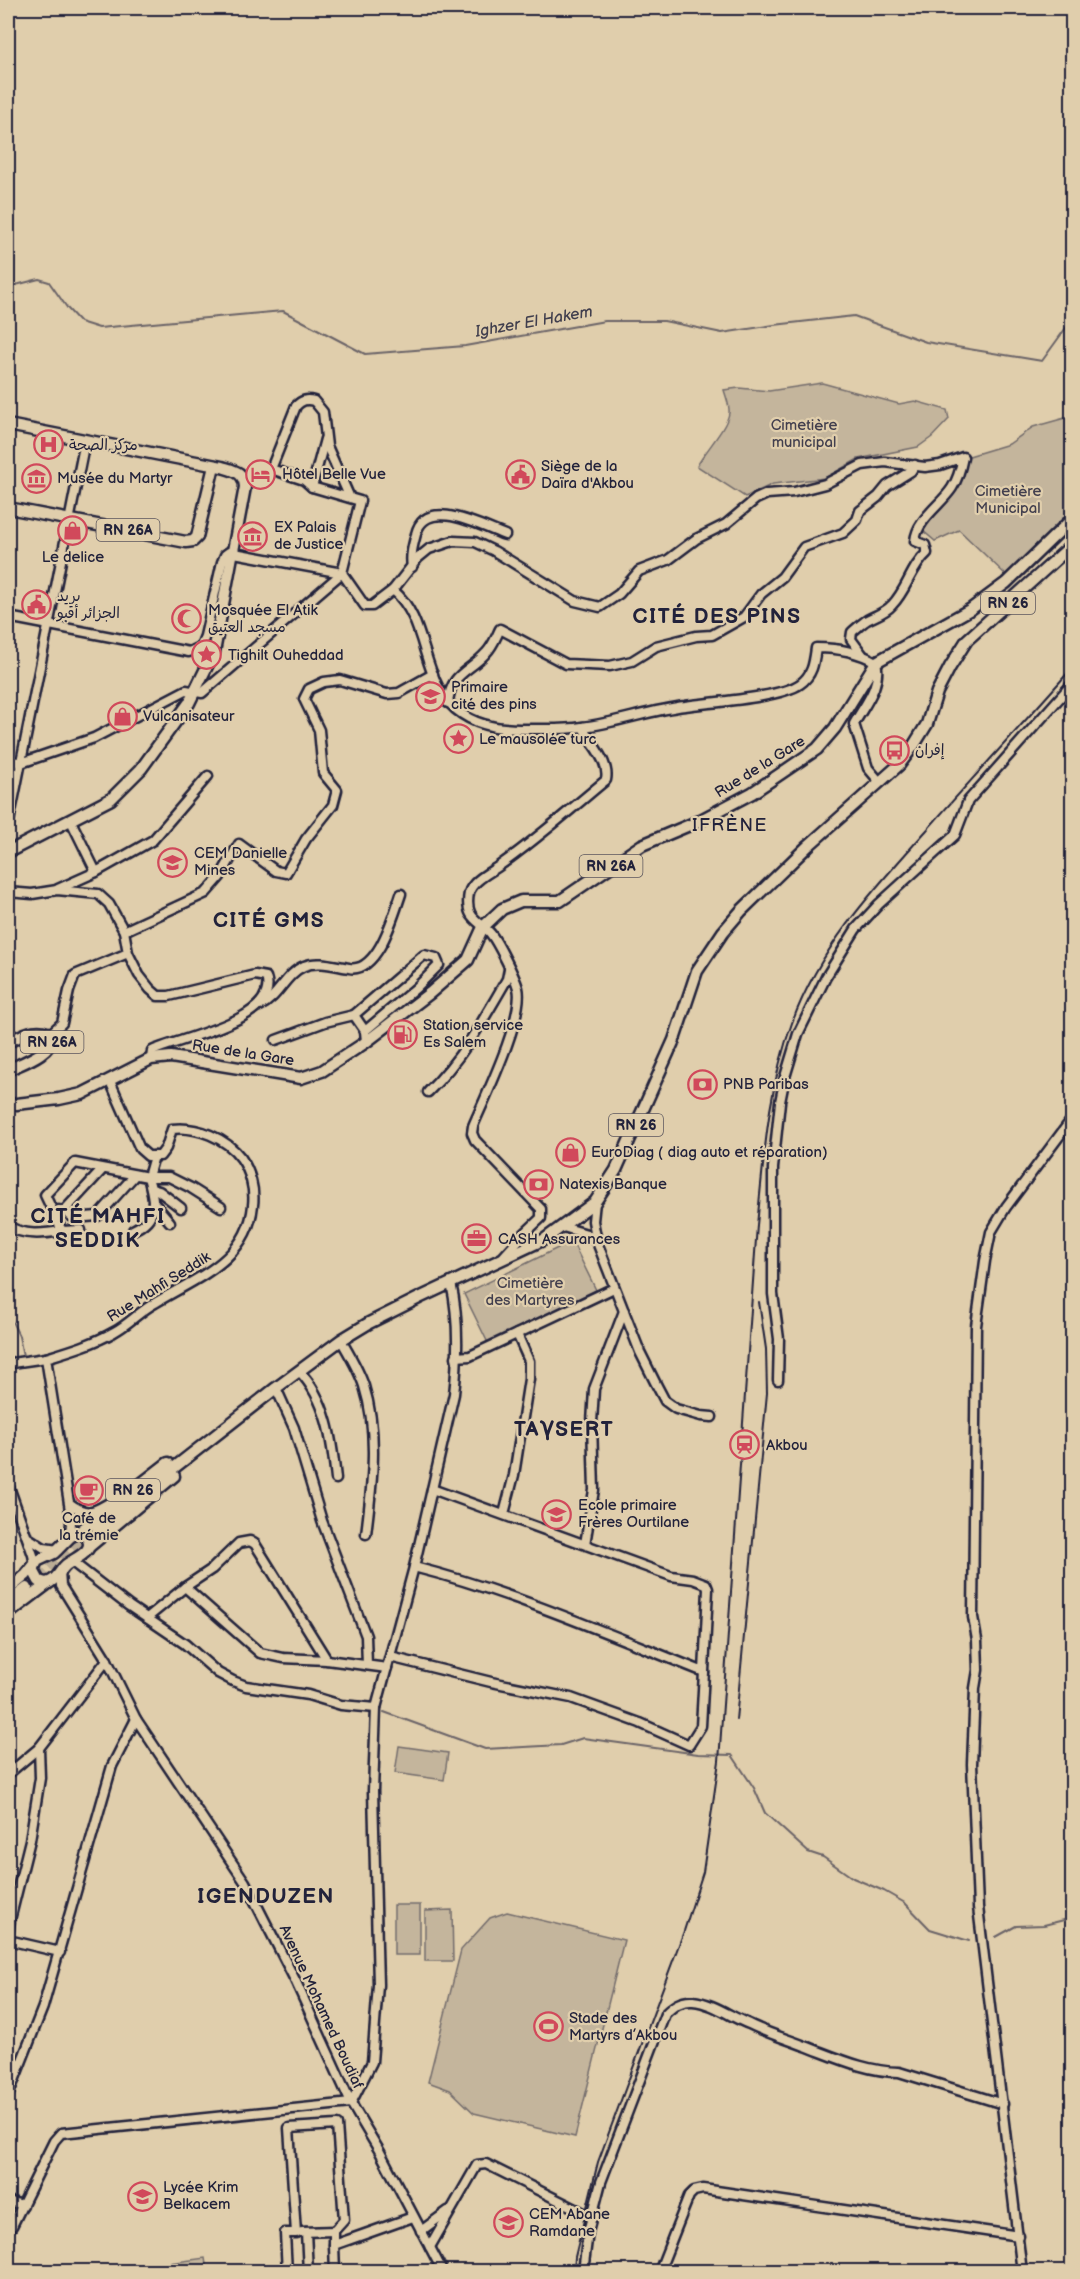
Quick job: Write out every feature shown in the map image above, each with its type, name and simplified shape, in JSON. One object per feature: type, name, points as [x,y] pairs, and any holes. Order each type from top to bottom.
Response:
[{"type":"main road","points":[[8,425],[236,471],[244,479],[244,494],[214,652],[198,693],[141,769],[111,799],[8,852]]},
{"type":"main road","name":"RN 26A","points":[[8,508],[186,542],[193,541],[197,537],[214,466]]},
{"type":"main road","name":"Rue de la Gare","points":[[110,1081],[151,1059],[171,1057],[301,1077],[322,1071],[365,1037],[430,993],[468,960],[483,927],[502,909],[521,901],[560,901],[642,845],[699,821],[752,793],[817,749],[835,728],[876,662],[971,609],[1006,583],[1072,519]]},
{"type":"main road","name":"RN 26","points":[[97,1528],[340,1340],[369,1323],[545,1239],[595,1202],[616,1170],[674,1040],[697,972],[710,951],[741,911],[808,846],[898,765],[927,724],[937,692],[967,640],[1072,545]]},
{"type":"main road","name":"RN 26A","points":[[8,1042],[34,1032],[50,1034],[52,1040],[48,1048],[8,1070]]},
{"type":"main road","name":"RN 26A","points":[[8,1105],[82,1094],[110,1081]]},
{"type":"main road","name":"RN 26","points":[[8,1590],[41,1558],[58,1550],[74,1534],[171,1461],[190,1455]]},
{"type":"main road","name":"RN 26","points":[[8,1614],[50,1582],[71,1561],[83,1554],[180,1472],[190,1455]]},
{"type":"main road","points":[[74,1534],[84,1533],[90,1546]]},
{"type":"main road","points":[[35,1565],[33,1570],[36,1579],[44,1583],[50,1582]]},
{"type":"main road","points":[[8,1603],[27,1588]]},
{"type":"street","points":[[8,760],[21,762],[94,738],[186,690],[198,693],[342,573],[360,501],[312,487],[304,480],[271,469],[296,406],[301,401],[307,399],[318,404],[323,412],[327,446],[351,498]]},
{"type":"street","points":[[312,487],[326,436]]},
{"type":"street","points":[[8,827],[85,441]]},
{"type":"street","points":[[8,617],[189,652],[201,646],[222,562],[225,555],[232,551],[342,573],[365,606],[372,606],[393,590],[429,549],[441,543],[475,542],[494,551],[575,601],[600,607],[619,594],[639,571],[668,560],[696,539],[726,524],[756,499],[767,494],[794,492],[825,484],[862,465],[885,462],[925,467],[940,465],[963,457],[954,485],[916,533],[915,541],[925,545],[927,553],[919,560],[903,591],[892,606],[865,621],[852,632],[851,639],[862,654]]},
{"type":"street","points":[[448,704],[454,681],[463,671],[487,653],[500,628],[566,664],[610,666],[632,661],[656,646],[696,636],[712,635],[732,625],[744,617],[761,594],[782,576],[804,547],[843,532],[857,520],[860,512],[887,486],[911,471],[915,465]]},
{"type":"street","points":[[412,567],[411,559],[417,529],[424,519],[430,516],[457,517],[505,535]]},
{"type":"street","points":[[393,590],[402,598],[414,618],[433,674],[448,704],[463,716],[497,729],[583,727],[682,706],[790,690],[801,683],[813,669],[816,648],[835,648],[862,654],[876,662],[879,673],[877,683],[854,724],[868,768],[879,781]]},
{"type":"street","points":[[124,931],[206,893],[220,877],[239,844],[276,871],[286,873],[306,838],[333,805],[337,790],[323,773],[319,730],[304,699],[309,689],[324,682],[340,680],[387,694],[399,693],[433,674]]},
{"type":"street","points":[[778,1380],[779,1339],[773,1294],[773,1168],[780,1102],[798,1034],[826,977],[863,920],[955,835],[968,801],[1072,684]]},
{"type":"street","points":[[501,1260],[541,1218],[542,1214],[541,1209],[475,1140],[472,1133],[472,1126],[495,1076],[514,1020],[518,989],[492,935],[475,922],[469,909],[469,892],[475,884],[606,780],[606,766],[583,727]]},
{"type":"street","points":[[57,890],[96,872],[153,840],[208,776]]},
{"type":"street","points":[[71,820],[96,872]]},
{"type":"street","points":[[8,892],[32,894],[57,890],[98,894],[109,904],[124,931],[128,953],[139,975],[158,996],[198,990],[255,975],[266,977],[269,985],[266,995],[257,1006]]},
{"type":"street","points":[[151,1059],[152,1051],[207,1033],[268,1001],[297,969],[308,964],[325,964],[351,969],[373,958],[384,940],[401,894]]},
{"type":"street","points":[[50,1034],[62,1023],[75,975],[128,953]]},
{"type":"street","points":[[276,1040],[325,1022],[354,1015],[424,955],[436,958],[439,965],[428,978],[365,1037],[354,1015]]},
{"type":"street","points":[[428,1092],[447,1073],[478,1030],[507,979],[509,969]]},
{"type":"street","points":[[110,1081],[134,1141],[148,1156],[154,1156],[148,1177],[154,1209],[148,1228],[133,1230]]},
{"type":"street","points":[[1022,2271],[978,1907],[972,1764],[975,1688],[978,1670],[977,1640],[973,1617],[976,1326],[991,1232],[1006,1207],[1072,1119]]},
{"type":"street","name":"Rue Mahfi Seddik","points":[[46,1358],[87,1345],[115,1332],[149,1306],[208,1274],[225,1261],[242,1240],[252,1220],[254,1198],[251,1179],[243,1160],[233,1148],[221,1139],[181,1128],[172,1129],[166,1148],[160,1156],[154,1156]]},
{"type":"street","points":[[62,1231],[45,1195],[75,1163],[148,1177],[169,1177],[221,1207]]},
{"type":"street","points":[[64,1210],[102,1170]]},
{"type":"street","points":[[50,1208],[64,1210],[74,1218],[98,1216],[135,1175]]},
{"type":"street","points":[[152,1189],[159,1191],[181,1208]]},
{"type":"street","points":[[153,1202],[170,1222]]},
{"type":"street","points":[[595,1202],[593,1221],[597,1242],[640,1352],[665,1401],[676,1409],[712,1417]]},
{"type":"street","points":[[8,1226],[22,1233],[45,1234],[81,1230]]},
{"type":"street","points":[[563,1227],[587,1234],[597,1242]]},
{"type":"street","points":[[8,2226],[12,2226],[54,2140],[61,2133],[351,2103],[372,2062],[378,1985],[373,1791],[376,1708],[414,1567],[454,1394],[456,1357],[454,1296],[451,1283]]},
{"type":"street","points":[[456,1357],[470,1356],[614,1288]]},
{"type":"street","points":[[585,1544],[594,1490],[592,1423],[594,1389],[624,1311]]},
{"type":"street","points":[[504,1514],[514,1475],[529,1379],[529,1361],[517,1334]]},
{"type":"street","points":[[340,1340],[365,1388],[373,1433],[373,1463],[366,1534]]},
{"type":"street","points":[[8,1361],[12,1363],[46,1358],[74,1534]]},
{"type":"street","points":[[299,1371],[322,1404],[336,1479]]},
{"type":"street","points":[[276,1388],[294,1428],[322,1521],[366,1636],[368,1665]]},
{"type":"street","points":[[8,1484],[35,1565]]},
{"type":"street","points":[[390,1656],[491,1682],[571,1698],[640,1723],[690,1745],[701,1726],[708,1589],[706,1584],[693,1579],[671,1576],[432,1489]]},
{"type":"street","points":[[69,1503],[81,1512],[88,1513],[133,1491]]},
{"type":"street","points":[[27,1536],[44,1548],[58,1550]]},
{"type":"street","points":[[147,1618],[185,1587],[212,1569],[238,1543],[250,1541],[255,1544],[327,1660]]},
{"type":"street","points":[[85,1569],[90,1546]]},
{"type":"street","points":[[71,1561],[186,1644],[218,1673],[233,1682],[308,1695],[341,1705],[376,1708]]},
{"type":"street","points":[[414,1567],[463,1580],[565,1617],[704,1672]]},
{"type":"street","points":[[50,1582],[61,1586],[60,1571]]},
{"type":"street","name":"Avenue Mohamed Boudiaf","points":[[61,1586],[107,1660],[136,1719],[245,1882],[295,1980],[351,2103],[381,2152],[442,2271]]},
{"type":"street","points":[[185,1587],[260,1653],[284,1658],[327,1660],[387,1668]]},
{"type":"street","points":[[8,1774],[39,1748],[107,1660]]},
{"type":"street","points":[[8,2096],[44,2007],[112,1766],[136,1719]]},
{"type":"street","points":[[39,1748],[40,1778],[37,1798],[30,1840],[9,1920],[8,1939],[60,1952]]},
{"type":"street","points":[[583,2271],[592,2217],[601,2182],[665,2014],[682,2002],[694,2001],[706,2004],[750,2025],[848,2061],[886,2072],[899,2072],[1003,2104]]},
{"type":"street","points":[[296,2233],[289,2128],[337,2125],[344,2220],[334,2231],[335,2271]]},
{"type":"street","points":[[430,2247],[477,2165],[486,2164],[592,2217]]},
{"type":"street","points":[[659,2271],[689,2196],[693,2191],[703,2189],[1019,2236]]},
{"type":"street","points":[[8,2200],[22,2205]]},
{"type":"street","points":[[422,2231],[450,2209]]},
{"type":"street","points":[[334,2245],[413,2217]]},
{"type":"street","points":[[287,2271],[285,2233],[334,2231]]},
{"type":"street","points":[[306,2232],[308,2271]]},
{"type":"green space","name":"Cimetière municipal","points":[[822,383],[899,404],[915,401],[947,410],[949,419],[932,437],[918,447],[858,459],[825,478],[773,484],[745,497],[697,466],[727,419],[729,407],[724,390],[739,388],[769,391]]},
{"type":"green space","name":"Cimetière Municipal","points":[[1072,416],[1072,509],[1007,576],[959,530],[935,541],[922,530],[966,457],[1009,444],[1033,427]]},
{"type":"green space","name":"Cimetière des Martyres","points":[[572,1241],[596,1290],[488,1343],[464,1294]]},
{"type":"green space","points":[[399,1746],[448,1753],[444,1780],[395,1773]]},
{"type":"green space","points":[[394,1905],[420,1905],[420,1955],[394,1955]]},
{"type":"green space","points":[[452,1910],[453,1961],[425,1961],[425,1911]]},
{"type":"green space","points":[[507,1912],[624,1940],[575,2137],[474,2113],[450,2090],[428,2082],[461,1950],[490,1918]]},
{"type":"green space","points":[[205,2258],[207,2271],[156,2271],[155,2265]]},
{"type":"waterway","name":"Ighzer El Hakem","points":[[8,287],[39,279],[49,282],[80,322],[99,328],[283,311],[365,354],[465,346],[605,321],[664,321],[722,333],[854,316],[926,342],[1042,361],[1068,325],[1072,326]]},
{"type":"waterway","points":[[8,1313],[19,1336],[23,1356]]},
{"type":"waterway","points":[[384,1712],[485,1749],[561,1745],[583,1738],[698,1754],[732,1755],[754,1788],[765,1813],[808,1852],[823,1857],[853,1878],[905,1903],[930,1929],[969,1941]]},
{"type":"waterway","points":[[996,1937],[1016,1926],[1044,1925],[1072,1918]]},
{"type":"tunnel","points":[[27,1588],[97,1528]]},
{"type":"railway","points":[[574,2272],[575,2257],[598,2162],[684,1931],[703,1872],[719,1761],[757,1225],[768,1123],[777,1072],[784,1048],[792,1023],[817,969],[850,921],[887,875],[1072,668]]},
{"type":"railway","points":[[736,1720],[767,1393],[766,1349],[759,1302]]},
{"type":"place","name":"مركز الصحة","points":[[48,445]]},
{"type":"place","name":"Hôtel Belle Vue","points":[[261,474]]},
{"type":"place","name":"Siège de la Daïra d'Akbou","points":[[520,475]]},
{"type":"place","name":"Musée du Martyr","points":[[36,478]]},
{"type":"place","name":"Le delice","points":[[73,530]]},
{"type":"place","name":"EX Palais de Justice","points":[[253,536]]},
{"type":"place","name":"بريد الجزائر أقبو","points":[[36,605]]},
{"type":"place","name":"Mosquée El Atik مسجد العتيق","points":[[187,619]]},
{"type":"place","name":"Tighilt Ouheddad","points":[[207,655]]},
{"type":"place","name":"Primaire cité des pins","points":[[430,696]]},
{"type":"place","name":"Vulcanisateur","points":[[122,716]]},
{"type":"place","name":"Le mausolée turc","points":[[458,739]]},
{"type":"place","name":"إفران","points":[[894,750]]},
{"type":"place","name":"CEM Danielle Mines","points":[[173,862]]},
{"type":"place","name":"Station service Es Salem","points":[[402,1034]]},
{"type":"place","name":"PNB Paribas","points":[[702,1084]]},
{"type":"place","name":"EuroDiag ( diag auto et réparation)","points":[[570,1152]]},
{"type":"place","name":"Natexis Banque","points":[[538,1184]]},
{"type":"place","name":"CASH Assurances","points":[[477,1239]]},
{"type":"place","name":"Akbou","points":[[745,1445]]},
{"type":"place","name":"Café de la trémie","points":[[89,1491]]},
{"type":"place","name":"Ecole primaire Frères Ourtilane","points":[[557,1514]]},
{"type":"place","name":"Stade des Martyrs d’Akbou","points":[[548,2027]]},
{"type":"place","name":"Lycée Krim Belkacem","points":[[142,2196]]},
{"type":"place","name":"CEM Abane Ramdane","points":[[508,2223]]},
{"type":"district","name":"CITÉ DES PINS","points":[[717,616]]},
{"type":"district","name":"IFRÈNE","points":[[730,825]]},
{"type":"district","name":"CITÉ GMS","points":[[269,920]]},
{"type":"district","name":"CITÉ MAHFI SEDDIK","points":[[98,1228]]},
{"type":"district","name":"TAƔSERT","points":[[564,1429]]},
{"type":"district","name":"IGENDUZEN","points":[[266,1896]]}]
